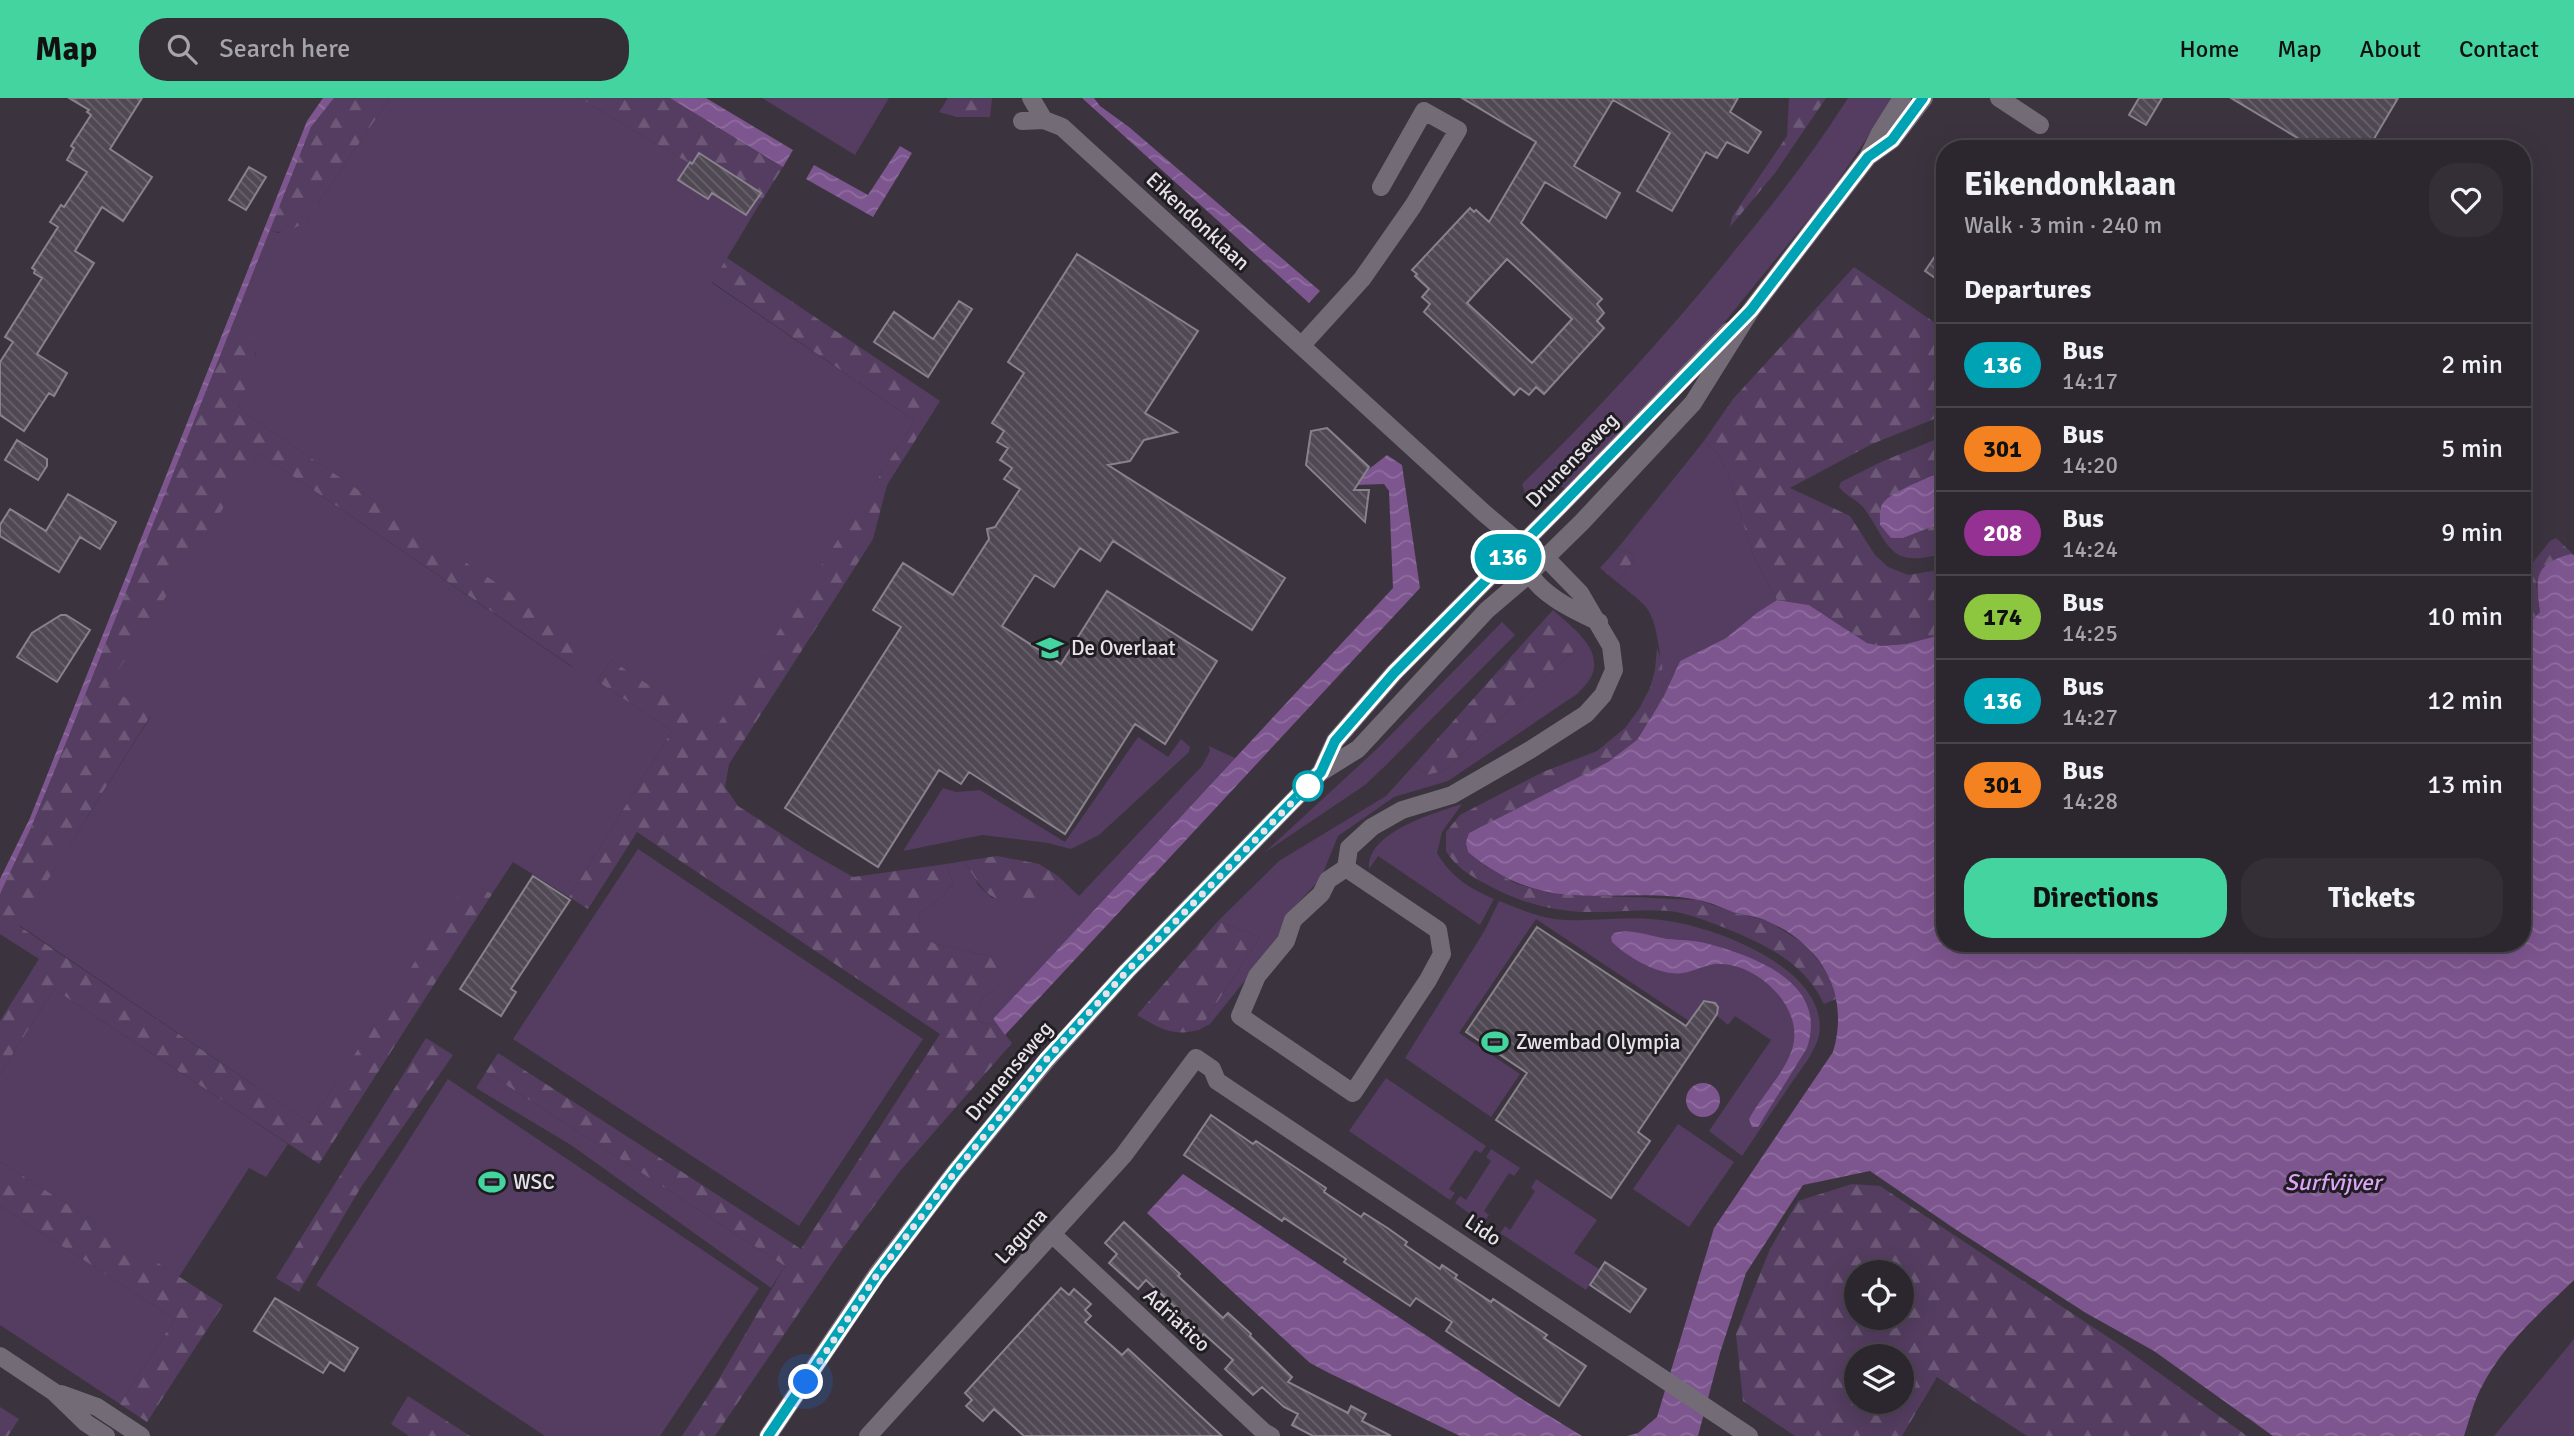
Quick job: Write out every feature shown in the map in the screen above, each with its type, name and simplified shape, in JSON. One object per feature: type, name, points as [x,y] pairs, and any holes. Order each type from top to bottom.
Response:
[{"type":"street","points":[[1022,121],[1044,120],[1031,98]]},
{"type":"street","name":"Drunenseweg","points":[[770,1435],[877,1275],[955,1172],[1046,1060],[1127,971],[1321,772],[1358,749],[1488,610],[1582,522],[1693,403],[1751,310],[1868,157],[1902,98]]},
{"type":"street","name":"Drunenseweg","points":[[1868,157],[1892,140],[1923,98]]},
{"type":"street","points":[[1999,98],[2040,125]]},
{"type":"street","points":[[1302,345],[1362,279],[1413,206],[1458,130],[1424,111],[1381,187]]},
{"type":"street","name":"Eikendonklaan","points":[[1044,120],[1062,127],[1521,544],[1545,557],[1580,593],[1611,646],[1614,670],[1603,695],[1586,714],[1530,750],[1452,794],[1402,810],[1372,827],[1349,848],[1346,868]]},
{"type":"street","name":"Drunenseweg","points":[[1321,772],[1335,741],[1394,673],[1751,310]]},
{"type":"street","points":[[1521,544],[1528,574],[1565,607],[1599,622]]},
{"type":"street","points":[[1346,868],[1438,930],[1442,954],[1428,980],[1353,1093],[1240,1016],[1257,976],[1286,941],[1293,920],[1321,894],[1328,880],[1346,868]]},
{"type":"street","name":"Laguna","points":[[868,1436],[1123,1156],[1196,1058]]},
{"type":"street","name":"Lido","points":[[1196,1058],[1212,1069],[1217,1081],[1749,1436]]},
{"type":"street","name":"Adriatico","points":[[1053,1235],[1271,1436]]},
{"type":"street","points":[[0,1356],[54,1392],[86,1423],[106,1436]]},
{"type":"street","points":[[54,1392],[97,1407],[141,1436]]},
{"type":"green space","points":[[334,98],[390,98],[306,221],[289,230],[270,230],[311,127]]},
{"type":"green space","points":[[390,98],[580,98],[759,205],[712,283],[915,421],[715,730],[611,660],[597,681],[672,731],[569,897],[513,862],[492,894],[468,881],[310,1123],[19,925],[151,716],[107,686],[259,453],[572,667],[587,645],[243,412],[239,406],[256,354],[252,335],[233,322],[270,230],[278,233],[306,221]]},
{"type":"green space","points":[[580,98],[670,98],[783,167],[759,205]]},
{"type":"green space","points":[[762,98],[889,98],[855,155]]},
{"type":"green space","points":[[948,98],[992,98],[990,117],[957,117],[939,112]]},
{"type":"green space","points":[[1789,98],[1826,98],[1775,173],[1730,227],[1732,217],[1787,136]]},
{"type":"green space","points":[[1848,98],[1894,98],[1829,194],[1723,324],[1566,489],[1552,482],[1535,494],[1525,493],[1522,484],[1628,375],[1775,201]]},
{"type":"green space","points":[[727,258],[940,401],[887,485],[873,539],[729,764],[725,787],[738,806],[853,877],[946,864],[953,883],[941,898],[922,911],[918,918],[923,934],[933,943],[993,957],[1000,970],[1001,984],[979,1003],[978,1015],[980,1022],[997,1025],[1012,1043],[900,1171],[843,1248],[715,1436],[682,1436],[719,1379],[785,1266],[486,1072],[498,1053],[801,1249],[940,1034],[637,832],[588,909],[569,897],[672,731],[597,681],[611,660],[715,729],[915,421],[712,282]]},
{"type":"green space","points":[[1854,267],[1936,323],[1936,418],[1872,444],[1790,488],[1850,516],[1875,555],[1888,567],[1908,575],[1936,570],[1936,636],[1906,644],[1881,646],[1867,643],[1809,605],[1777,600],[1753,555],[1727,471],[1717,453],[1704,441],[1733,399]]},
{"type":"green space","points":[[233,322],[252,335],[256,349],[239,406],[243,412],[588,645],[573,667],[259,453],[108,686],[151,715],[19,926],[310,1123],[468,880],[492,894],[319,1164],[54,989],[0,1074],[0,1021],[39,959],[0,934],[0,894],[70,733]]},
{"type":"green space","points":[[1936,439],[1936,474],[1917,482],[1881,510],[1880,525],[1891,538],[1903,538],[1936,525],[1936,555],[1912,558],[1894,551],[1864,508],[1839,487],[1841,482]]},
{"type":"green space","points":[[1704,441],[1717,453],[1727,471],[1753,555],[1777,600],[1726,638],[1680,661],[1663,698],[1659,651],[1651,615],[1643,604],[1617,582],[1635,559],[1631,553],[1617,549]]},
{"type":"green space","points":[[2556,538],[2574,555],[2571,554],[2536,584],[2540,612],[2531,621],[2531,565],[2550,541]]},
{"type":"green space","points":[[1617,549],[1631,553],[1635,559],[1617,582],[1600,568]]},
{"type":"green space","points":[[1553,610],[1590,648],[1594,667],[1585,686],[1448,781],[1394,797],[1338,836],[1321,878],[1289,913],[1276,942],[1210,1024],[1199,1030],[1260,937],[1218,921],[1279,861],[1386,796],[1414,765],[1427,775],[1443,771],[1576,649]]},
{"type":"green space","points":[[1553,610],[1577,648],[1443,771],[1427,775],[1414,765]]},
{"type":"green space","points":[[1502,622],[1515,635],[1384,767],[1365,785],[1264,853],[1378,748]]},
{"type":"green space","points":[[1657,648],[1662,663],[1663,698],[1637,740],[1608,762],[1469,833],[1485,866],[1517,884],[1546,892],[1698,900],[1768,921],[1806,945],[1831,977],[1836,999],[1824,1004],[1806,977],[1769,948],[1690,915],[1651,910],[1584,912],[1541,906],[1513,897],[1474,877],[1459,866],[1446,851],[1446,832],[1460,815],[1543,772],[1597,751],[1625,728],[1650,688]]},
{"type":"green space","points":[[1138,737],[1168,757],[1181,739],[1190,747],[1189,752],[1099,835],[1071,849],[1048,843],[982,835],[903,851],[943,788],[956,792],[980,790],[1065,842]]},
{"type":"green space","points":[[1209,746],[1235,758],[993,1019],[997,1025],[980,1022],[979,1003],[1001,984],[993,957],[933,943],[923,935],[918,918],[922,911],[941,898],[953,883],[946,864],[964,861],[979,886],[992,898],[1054,887],[1058,876],[1079,896],[1202,766],[1210,751]]},
{"type":"green space","points":[[1462,804],[1442,832],[1437,853],[1461,881],[1494,899],[1480,925],[1378,856],[1369,869],[1371,856],[1378,844],[1390,835],[1420,819]]},
{"type":"green space","points":[[638,849],[923,1039],[799,1226],[513,1039]]},
{"type":"green space","points":[[997,856],[1039,864],[1058,876],[1054,887],[1037,905],[1010,903],[992,896],[979,884],[964,861]]},
{"type":"green space","points":[[1499,901],[1554,919],[1661,920],[1708,931],[1763,954],[1787,970],[1806,989],[1817,1011],[1817,1042],[1742,1156],[1709,1131],[1771,1040],[1735,1016],[1728,1025],[1716,1015],[1717,1007],[1711,1001],[1701,1004],[1689,1021],[1536,919],[1459,1033],[1520,1074],[1491,1117],[1405,1058],[1485,930]]},
{"type":"green space","points":[[1218,921],[1260,937],[1199,1030],[1173,1032],[1137,1015]]},
{"type":"green space","points":[[54,989],[288,1144],[266,1177],[249,1168],[179,1277],[0,1161],[0,1074]]},
{"type":"green space","points":[[426,1038],[453,1055],[361,1187],[299,1292],[276,1278]]},
{"type":"green space","points":[[486,1072],[785,1266],[771,1288],[571,1145],[476,1088]]},
{"type":"green space","points":[[1386,1078],[1486,1146],[1481,1153],[1475,1150],[1449,1189],[1455,1193],[1450,1200],[1349,1131]]},
{"type":"green space","name":"WSC","points":[[448,1079],[759,1288],[660,1436],[545,1436],[316,1285]]},
{"type":"green space","points":[[1678,1124],[1734,1162],[1689,1227],[1633,1189]]},
{"type":"green space","points":[[1491,1149],[1520,1168],[1514,1176],[1509,1173],[1484,1211],[1489,1215],[1483,1223],[1455,1203],[1460,1196],[1466,1200],[1491,1161],[1486,1157]]},
{"type":"green space","points":[[0,1161],[223,1305],[147,1422],[120,1404],[175,1319],[0,1206]]},
{"type":"green space","points":[[1536,1179],[1597,1220],[1574,1253],[1599,1269],[1586,1290],[1500,1233],[1505,1226],[1510,1230],[1535,1191],[1531,1188]]},
{"type":"green space","points":[[1852,1184],[1880,1186],[2123,1347],[2247,1436],[2027,1436],[1937,1377],[1902,1436],[1795,1436],[1743,1401],[1736,1334],[1770,1249],[1798,1201]]},
{"type":"green space","points":[[0,1206],[175,1319],[120,1404],[0,1325]]},
{"type":"green space","points":[[2574,1339],[2574,1436],[2494,1436]]},
{"type":"green space","points":[[408,1396],[470,1436],[409,1436],[391,1424]]},
{"type":"green space","points":[[0,1407],[19,1419],[8,1436],[0,1436]]},
{"type":"water","points":[[323,98],[334,98],[311,127],[70,733],[0,894],[0,879],[30,818],[307,121]]},
{"type":"water","points":[[670,98],[706,98],[793,150],[783,167]]},
{"type":"water","points":[[1082,98],[1094,98],[1100,106],[1129,127],[1320,291],[1309,303]]},
{"type":"water","points":[[900,146],[912,153],[873,217],[806,179],[814,165],[868,195]]},
{"type":"water","points":[[1387,455],[1402,465],[1420,588],[1005,1035],[993,1019],[1393,588],[1389,491],[1384,484],[1354,485],[1351,460],[1369,469]]},
{"type":"water","points":[[1936,475],[1936,525],[1903,538],[1891,538],[1880,525],[1880,511],[1888,498]]},
{"type":"water","name":"Surfvijver","points":[[2574,555],[2574,1280],[2522,1331],[2499,1359],[2478,1395],[2464,1436],[2273,1436],[2154,1351],[2086,1313],[1870,1171],[1803,1185],[1746,1273],[1720,1353],[1698,1436],[1627,1436],[1638,1433],[1657,1417],[1714,1228],[1833,1052],[1838,1011],[1834,992],[1828,975],[1804,944],[1765,920],[1679,897],[1581,896],[1532,888],[1503,876],[1468,852],[1466,842],[1469,833],[1608,762],[1637,740],[1663,698],[1680,661],[1726,638],[1777,600],[1809,605],[1867,643],[1881,646],[1906,644],[1936,636],[1936,952],[2531,952],[2531,621],[2540,612],[2540,574],[2550,562]]},
{"type":"water","points":[[1625,931],[1700,942],[1745,956],[1783,976],[1797,989],[1807,1006],[1811,1025],[1807,1048],[1758,1127],[1752,1127],[1749,1119],[1785,1065],[1793,1046],[1791,1016],[1784,1002],[1762,979],[1734,966],[1715,964],[1674,973],[1645,965],[1612,942],[1614,933]]},
{"type":"water","points":[[1703,1083],[1715,1088],[1720,1100],[1715,1112],[1703,1117],[1691,1112],[1686,1100],[1691,1088]]},
{"type":"water","points":[[1183,1174],[1582,1436],[1460,1436],[1310,1363],[1147,1213]]},
{"type":"building","points":[[69,98],[142,98],[110,149],[152,177],[123,221],[102,207],[75,251],[94,263],[37,354],[67,373],[54,396],[49,393],[24,431],[0,415],[0,362],[13,342],[5,337],[42,278],[34,273],[32,268],[58,227],[50,222],[61,205],[64,207],[87,172],[67,160],[74,148],[71,146],[91,115],[87,112],[89,110]]},
{"type":"building","points":[[1462,98],[1738,98],[1730,112],[1761,132],[1748,153],[1727,142],[1717,158],[1706,152],[1672,211],[1637,191],[1670,133],[1613,100],[1574,166],[1620,193],[1606,218],[1545,182],[1521,223],[1602,299],[1597,304],[1604,313],[1597,321],[1604,328],[1544,394],[1536,387],[1529,395],[1520,388],[1514,395],[1424,312],[1430,304],[1422,297],[1429,289],[1412,270],[1470,208],[1489,222],[1536,142]],"holes":[[[1507,259],[1572,319],[1532,363],[1467,303]]]},
{"type":"building","points":[[2139,98],[2162,98],[2146,125],[2129,115]]},
{"type":"building","points":[[2231,98],[2398,98],[2373,140],[2301,140]]},
{"type":"building","points":[[699,153],[761,193],[746,215],[712,193],[708,199],[678,180]]},
{"type":"building","points":[[249,167],[266,177],[246,210],[229,200]]},
{"type":"building","points":[[1077,254],[1198,331],[1145,413],[1177,432],[1144,440],[1130,461],[1108,465],[1285,578],[1252,630],[1113,541],[1100,561],[1080,548],[1054,587],[1035,575],[1002,626],[1061,664],[1107,591],[1217,661],[1165,744],[1135,724],[1065,834],[969,772],[961,784],[939,770],[878,867],[785,808],[901,627],[873,610],[903,563],[953,595],[989,539],[987,529],[995,527],[1020,489],[1004,479],[1012,468],[1000,460],[1008,448],[997,442],[1004,431],[992,423],[1024,373],[1008,362]]},
{"type":"building","points":[[1936,255],[1936,279],[1925,271]]},
{"type":"building","points":[[959,301],[972,309],[928,377],[874,342],[894,312],[933,339]]},
{"type":"building","points":[[1327,428],[1369,467],[1354,490],[1369,490],[1365,522],[1306,465],[1311,431]]},
{"type":"building","points":[[17,440],[47,459],[47,466],[38,480],[5,460]]},
{"type":"building","points":[[68,494],[116,522],[100,549],[80,537],[59,572],[0,536],[0,525],[10,509],[46,531]]},
{"type":"building","points":[[61,615],[66,615],[90,630],[57,682],[17,657],[32,633]]},
{"type":"building","points":[[533,876],[570,900],[511,989],[516,992],[501,1016],[460,989]]},
{"type":"building","points":[[1537,927],[1686,1026],[1704,1001],[1715,1003],[1718,1007],[1717,1014],[1638,1132],[1650,1141],[1611,1198],[1496,1120],[1527,1073],[1466,1032]]},
{"type":"building","points":[[1211,1115],[1253,1144],[1256,1141],[1326,1188],[1324,1192],[1361,1217],[1364,1213],[1389,1229],[1407,1242],[1405,1245],[1440,1269],[1442,1265],[1457,1275],[1455,1278],[1491,1302],[1493,1299],[1547,1335],[1544,1338],[1586,1366],[1559,1406],[1446,1331],[1452,1322],[1416,1298],[1410,1306],[1344,1262],[1346,1259],[1284,1218],[1282,1221],[1184,1155]]},
{"type":"building","points":[[1124,1222],[1223,1318],[1228,1313],[1251,1334],[1250,1336],[1292,1377],[1288,1382],[1348,1413],[1351,1406],[1366,1414],[1362,1421],[1391,1436],[1313,1436],[1292,1425],[1298,1414],[1284,1407],[1262,1387],[1253,1395],[1225,1369],[1233,1360],[1204,1334],[1196,1342],[1167,1316],[1175,1307],[1146,1280],[1138,1289],[1109,1263],[1117,1254],[1105,1243]]},
{"type":"building","points":[[1605,1262],[1646,1289],[1630,1312],[1590,1285]]},
{"type":"building","points":[[1061,1288],[1069,1295],[1074,1289],[1091,1304],[1085,1310],[1091,1316],[1085,1322],[1122,1355],[1128,1349],[1222,1436],[1024,1436],[994,1409],[983,1421],[966,1406],[972,1400],[965,1393]]},
{"type":"building","points":[[275,1298],[358,1348],[344,1371],[330,1362],[323,1373],[254,1331]]},
{"type":"bus line","name":"136","points":[[768,1436],[877,1275],[955,1172],[1046,1060],[1127,971],[1321,772],[1335,741],[1394,673],[1751,310],[1868,157],[1892,140],[1923,98]]},
{"type":"place","name":"De Overlaat","points":[[1050,648]]},
{"type":"place","name":"Zwembad Olympia","points":[[1495,1042]]},
{"type":"place","name":"WSC","points":[[492,1182]]},
{"type":"route","points":[[806,1382],[877,1275],[955,1172],[1046,1060],[1127,971],[1308,786]]}]
